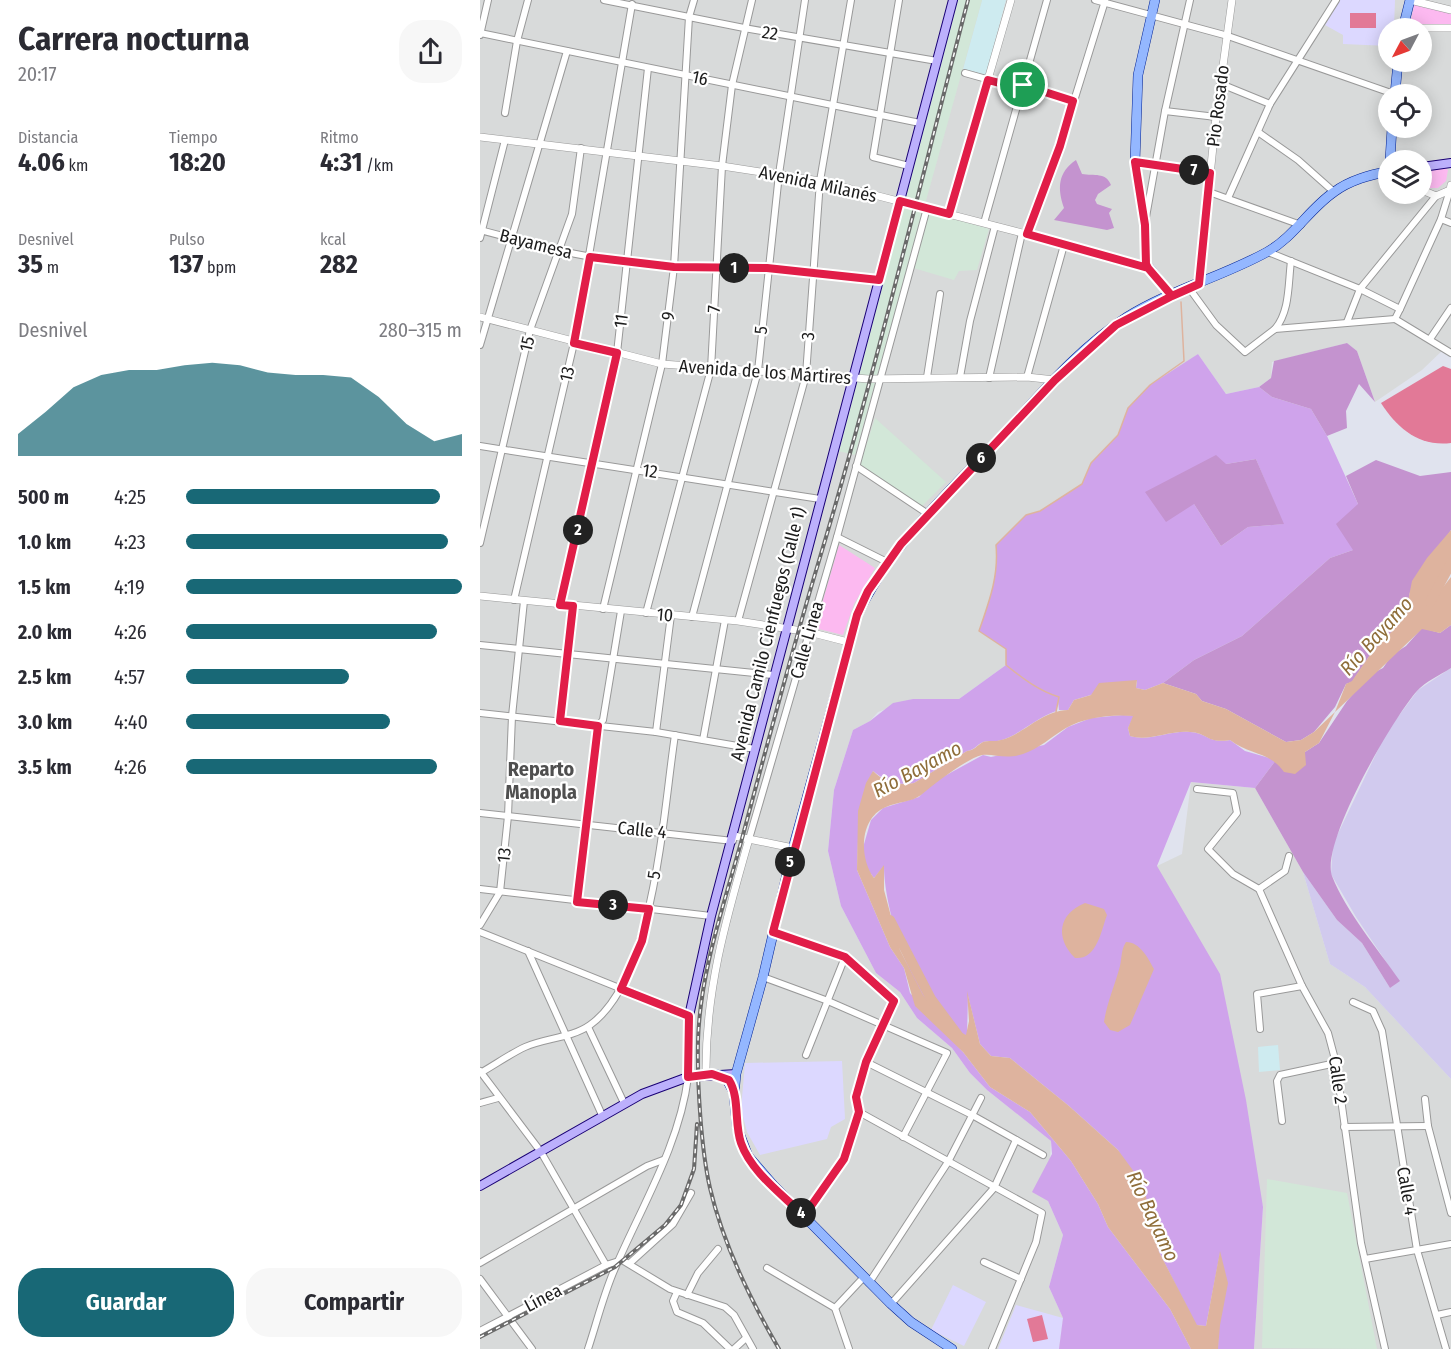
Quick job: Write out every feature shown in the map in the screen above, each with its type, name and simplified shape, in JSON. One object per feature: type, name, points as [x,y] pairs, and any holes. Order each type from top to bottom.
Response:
[{"type":"main road","name":"Avenida Camilo Cienfuegos (Calle 1)","points":[[688,1077],[689,1016],[711,916],[953,0]]},
{"type":"main road","points":[[1155,0],[1138,75],[1135,162],[1145,225],[1148,268],[1172,296]]},
{"type":"main road","points":[[1407,18],[1410,0]]},
{"type":"main road","points":[[1432,166],[1451,163]]},
{"type":"main road","points":[[952,1349],[911,1322],[866,1280],[804,1216],[747,1156],[737,1127],[736,1074],[848,642],[868,591],[887,562],[928,514],[1055,380],[1116,325],[1172,296],[1268,252],[1301,225],[1334,192],[1358,179],[1378,174]]},
{"type":"main road","points":[[480,1186],[624,1103],[688,1077],[736,1074]]},
{"type":"main road","points":[[709,1075],[729,1080],[735,1096]]},
{"type":"street","points":[[480,34],[488,0]]},
{"type":"street","points":[[505,113],[517,41],[528,0]]},
{"type":"street","name":"22","points":[[604,0],[744,28],[937,61]]},
{"type":"street","name":"9","points":[[603,609],[663,364],[674,267],[684,75],[689,17],[694,0]]},
{"type":"street","name":"7","points":[[646,613],[711,369],[722,166],[732,85],[752,0]]},
{"type":"street","name":"5","points":[[692,617],[758,371],[767,268],[805,0]]},
{"type":"street","name":"3","points":[[738,621],[806,375],[820,182],[851,0]]},
{"type":"street","points":[[899,0],[873,157],[909,166]]},
{"type":"street","points":[[949,214],[1011,0]]},
{"type":"street","points":[[984,223],[1047,0]]},
{"type":"street","points":[[1095,0],[1228,36],[1378,88]]},
{"type":"street","points":[[1145,225],[1165,111],[1190,0]]},
{"type":"street","name":"Pio Rosado","points":[[1194,286],[1209,192],[1216,117],[1233,0]]},
{"type":"street","points":[[1228,198],[1270,105],[1336,0]]},
{"type":"street","points":[[1410,0],[1451,10]]},
{"type":"street","points":[[989,378],[1024,234],[1060,146],[1105,1]]},
{"type":"street","name":"13","points":[[514,600],[574,343],[632,4]]},
{"type":"street","points":[[1432,28],[1451,28]]},
{"type":"street","name":"16","points":[[480,34],[920,123]]},
{"type":"street","points":[[480,345],[483,318],[511,238],[567,51]]},
{"type":"street","name":"11","points":[[560,605],[617,353],[629,264],[648,68]]},
{"type":"street","points":[[965,73],[1073,101]]},
{"type":"street","points":[[1221,84],[1270,105]]},
{"type":"street","points":[[1165,111],[1216,117]]},
{"type":"street","points":[[1258,132],[1298,160],[1334,192]]},
{"type":"street","name":"Avenida Milanés","points":[[480,137],[722,166],[820,182],[927,208],[1148,268]]},
{"type":"street","points":[[480,238],[505,140]]},
{"type":"street","name":"15","points":[[480,543],[530,330],[572,214],[580,148]]},
{"type":"street","points":[[1135,162],[1210,173]]},
{"type":"street","points":[[1347,322],[1360,289],[1436,196],[1450,187]]},
{"type":"street","points":[[1395,319],[1441,219],[1450,187]]},
{"type":"street","points":[[1209,192],[1301,225]]},
{"type":"street","points":[[1432,194],[1436,196]]},
{"type":"street","name":"Calle Linea","points":[[709,1075],[708,1013],[716,955],[837,537],[927,208]]},
{"type":"street","points":[[1441,219],[1451,223]]},
{"type":"street","points":[[960,377],[970,321],[995,226]]},
{"type":"street","name":"Bayamesa","points":[[481,230],[560,251],[629,264],[767,268],[879,280]]},
{"type":"street","points":[[1027,377],[1064,245]]},
{"type":"street","points":[[1268,252],[1360,289],[1400,309]]},
{"type":"street","points":[[1194,286],[1216,325],[1245,352],[1275,329],[1283,319],[1291,261]]},
{"type":"street","points":[[927,377],[940,294]]},
{"type":"street","points":[[1430,339],[1451,308]]},
{"type":"street","name":"Avenida de los Mártires","points":[[483,318],[663,364],[853,378],[1027,377],[1055,380]]},
{"type":"street","points":[[1275,329],[1395,319],[1451,353]]},
{"type":"street","name":"12","points":[[480,446],[820,499]]},
{"type":"street","points":[[856,466],[928,514]]},
{"type":"street","points":[[837,537],[887,562]]},
{"type":"street","name":"10","points":[[480,596],[738,621],[809,632],[848,642]]},
{"type":"street","name":"13","points":[[480,925],[500,892],[508,816],[512,716],[525,601]]},
{"type":"street","points":[[560,721],[573,606]]},
{"type":"street","points":[[577,902],[598,726],[603,720],[621,610]]},
{"type":"street","points":[[656,732],[671,615]]},
{"type":"street","points":[[703,740],[725,620]]},
{"type":"street","points":[[480,645],[773,675]]},
{"type":"street","points":[[480,713],[656,732],[755,749]]},
{"type":"street","name":"5","points":[[481,1072],[526,1047],[588,1027],[607,1011],[621,989],[642,941],[649,909],[675,735]]},
{"type":"street","points":[[1197,789],[1233,793],[1237,813],[1208,849],[1233,874],[1259,889],[1284,871],[1289,856]]},
{"type":"street","name":"Calle 4","points":[[480,813],[749,839],[793,848]]},
{"type":"street","points":[[480,889],[711,916]]},
{"type":"street","name":"Calle 2","points":[[1259,889],[1302,986],[1328,1033],[1336,1063],[1349,1170],[1365,1259],[1386,1349]]},
{"type":"street","points":[[480,932],[689,1016]]},
{"type":"street","points":[[773,932],[845,957],[894,1001],[866,1062],[856,1097],[859,1112],[844,1159],[804,1216]]},
{"type":"street","points":[[528,951],[602,1115]]},
{"type":"street","points":[[806,1055],[845,957]]},
{"type":"street","points":[[763,977],[828,1000],[884,1027],[947,1053],[903,1137]]},
{"type":"street","points":[[1260,1029],[1257,993],[1302,986]]},
{"type":"street","name":"Calle 4","points":[[1353,1002],[1374,1011],[1382,1031],[1395,1127],[1417,1250],[1446,1349]]},
{"type":"street","points":[[588,1027],[624,1103]]},
{"type":"street","points":[[866,1062],[972,1115],[1043,1155]]},
{"type":"street","points":[[1282,1121],[1277,1081],[1280,1075],[1336,1063]]},
{"type":"street","points":[[481,1072],[498,1098],[541,1152],[606,1265]]},
{"type":"street","points":[[588,1349],[619,1259],[663,1160],[685,1101],[688,1077]]},
{"type":"street","points":[[480,1103],[498,1098]]},
{"type":"street","points":[[835,1308],[866,1280],[948,1161],[981,1098]]},
{"type":"street","points":[[1425,1099],[1428,1126],[1451,1213]]},
{"type":"street","points":[[859,1112],[1042,1213],[1036,1242],[992,1349]]},
{"type":"street","points":[[1344,1127],[1428,1126]]},
{"type":"street","points":[[891,1304],[994,1188],[1016,1140]]},
{"type":"street","points":[[480,1263],[647,1166],[663,1160]]},
{"type":"street","points":[[630,1263],[673,1224],[691,1193]]},
{"type":"street","points":[[1365,1259],[1451,1244]]},
{"type":"street","points":[[687,1295],[698,1273],[718,1249]]},
{"type":"street","points":[[619,1259],[630,1263],[649,1278],[677,1292],[725,1307],[734,1315],[753,1349]]},
{"type":"street","name":"Línea","points":[[480,1331],[619,1259]]},
{"type":"street","points":[[984,1262],[1021,1279]]},
{"type":"street","points":[[767,1268],[835,1308],[849,1349]]},
{"type":"street","points":[[480,1279],[532,1349]]},
{"type":"street","points":[[677,1292],[673,1301],[677,1312],[703,1323],[732,1349],[746,1338]]},
{"type":"street","points":[[1437,1315],[1451,1312]]},
{"type":"shaded area","points":[[480,0],[1451,0],[1451,352],[1445,348],[1422,370],[1375,402],[1357,351],[1347,343],[1272,362],[1271,378],[1259,387],[1226,394],[1198,354],[1128,408],[1118,435],[1091,463],[1082,484],[1040,511],[1026,515],[996,545],[998,566],[992,594],[1006,649],[1006,665],[959,699],[913,699],[878,712],[870,721],[853,730],[834,790],[828,851],[841,906],[876,973],[900,992],[917,1018],[952,1048],[970,1073],[987,1090],[1051,1141],[1048,1201],[1063,1235],[1049,1287],[1063,1318],[1059,1349],[480,1349]]},
{"type":"shaded area","points":[[957,0],[982,0],[855,455],[838,451]]},
{"type":"shaded area","points":[[982,0],[1006,0],[986,75],[963,69]]},
{"type":"shaded area","points":[[1340,0],[1395,0],[1394,18],[1378,18],[1378,46],[1343,44],[1343,35],[1325,25]]},
{"type":"shaded area","points":[[1414,4],[1451,13],[1451,26],[1432,26],[1432,18],[1411,18]]},
{"type":"shaded area","points":[[1350,13],[1376,13],[1376,28],[1350,28]]},
{"type":"shaded area","points":[[1076,160],[1082,174],[1099,175],[1109,181],[1111,185],[1098,194],[1095,200],[1097,204],[1112,209],[1109,213],[1114,228],[1107,230],[1054,220],[1064,208],[1060,194],[1062,175]]},
{"type":"shaded area","points":[[1445,168],[1448,170],[1446,181],[1438,188],[1432,188],[1432,170]]},
{"type":"shaded area","points":[[929,211],[989,229],[977,270],[959,271],[954,280],[910,267]]},
{"type":"shaded area","points":[[1347,343],[1357,351],[1375,402],[1359,384],[1346,411],[1347,428],[1327,436],[1311,409],[1272,397],[1259,387],[1271,378],[1274,361]]},
{"type":"shaded area","points":[[1198,354],[1226,394],[1259,387],[1272,397],[1311,409],[1327,436],[1358,504],[1353,550],[1330,558],[1242,636],[1194,660],[1163,683],[1145,690],[1136,688],[1137,681],[1074,700],[1068,710],[1059,710],[1058,701],[1056,711],[1016,734],[1000,741],[983,742],[914,783],[892,782],[873,771],[858,841],[857,870],[890,947],[904,968],[910,993],[963,1052],[990,1087],[1030,1112],[1071,1161],[1098,1204],[1108,1227],[1170,1309],[1191,1349],[1059,1349],[1063,1318],[1049,1287],[1063,1235],[1048,1201],[1032,1192],[1052,1154],[1051,1141],[987,1090],[970,1073],[952,1048],[917,1018],[900,992],[876,973],[841,906],[828,851],[834,790],[853,730],[870,721],[893,703],[913,699],[959,699],[1006,665],[1006,649],[979,631],[995,578],[996,545],[1026,515],[1040,511],[1082,484],[1091,463],[1118,435],[1128,408],[1150,385]],"holes":[[[1256,459],[1283,524],[1248,527],[1221,546],[1194,504],[1226,464]]]},
{"type":"shaded area","points":[[1443,366],[1451,369],[1451,443],[1429,442],[1410,434],[1394,420],[1381,403]]},
{"type":"shaded area","points":[[875,418],[946,482],[921,507],[859,467]]},
{"type":"shaded area","points":[[1216,455],[1226,464],[1256,459],[1284,524],[1248,527],[1221,546],[1194,504],[1166,522],[1145,492]]},
{"type":"shaded area","points":[[1376,460],[1420,476],[1451,472],[1451,530],[1410,592],[1406,611],[1399,624],[1372,652],[1352,682],[1346,684],[1335,707],[1314,732],[1301,740],[1286,742],[1226,709],[1202,701],[1196,694],[1163,683],[1194,660],[1242,636],[1330,558],[1353,550],[1336,524],[1358,504],[1346,476]]},
{"type":"shaded area","points":[[1451,530],[1451,560],[1436,590],[1440,591],[1451,577],[1451,625],[1440,633],[1422,629],[1335,712],[1346,684],[1352,681],[1372,652],[1399,624],[1406,611],[1412,581],[1427,558]]},
{"type":"shaded area","points":[[839,545],[875,568],[854,604],[843,635],[815,628]]},
{"type":"shaded area","points":[[1451,625],[1451,668],[1417,691],[1392,727],[1347,810],[1331,860],[1332,876],[1345,903],[1400,981],[1390,988],[1362,943],[1337,920],[1303,872],[1255,788],[1276,760],[1305,752],[1319,743],[1347,701],[1371,674],[1383,668],[1392,655],[1406,646],[1422,628],[1440,633]]},
{"type":"shaded area","points":[[1451,668],[1451,1079],[1365,987],[1330,964],[1303,872],[1337,920],[1362,943],[1390,988],[1399,981],[1356,917],[1331,874],[1333,844],[1386,733],[1418,690]]},
{"type":"shaded area","points":[[1137,680],[1136,688],[1145,690],[1163,683],[1196,694],[1202,701],[1226,709],[1286,742],[1301,740],[1314,732],[1335,712],[1319,743],[1305,752],[1306,765],[1295,774],[1284,772],[1272,760],[1230,740],[1216,741],[1190,732],[1145,738],[1130,736],[1128,728],[1133,716],[1116,715],[1090,719],[1073,724],[1040,746],[1023,754],[975,757],[950,772],[917,797],[890,805],[877,812],[866,829],[864,850],[869,870],[874,878],[884,865],[884,890],[900,950],[923,995],[945,1024],[966,1035],[969,1021],[967,991],[980,1044],[991,1056],[1010,1058],[1118,1150],[1143,1184],[1159,1252],[1197,1325],[1206,1326],[1220,1251],[1228,1283],[1218,1349],[1191,1349],[1170,1309],[1108,1227],[1098,1204],[1071,1161],[1030,1112],[990,1087],[963,1052],[915,1006],[904,968],[890,947],[857,870],[858,811],[866,783],[873,771],[892,782],[914,783],[983,742],[999,741],[1010,737],[1050,714],[1068,710],[1074,700],[1091,695],[1099,683]]},
{"type":"shaded area","points":[[1134,716],[1128,728],[1130,736],[1145,738],[1182,732],[1196,733],[1217,741],[1230,740],[1245,751],[1276,760],[1255,788],[1191,782],[1157,866],[1220,974],[1246,1100],[1263,1207],[1254,1349],[1218,1349],[1220,1253],[1206,1326],[1196,1325],[1159,1252],[1149,1205],[1118,1150],[1010,1058],[991,1056],[980,1044],[968,996],[967,1036],[946,1025],[933,1012],[911,974],[894,928],[885,884],[884,866],[874,878],[866,867],[862,851],[871,820],[883,808],[919,797],[930,784],[983,755],[991,757],[1044,745],[1068,727],[1091,718]]},
{"type":"shaded area","points":[[1191,782],[1255,788],[1303,872],[1330,964],[1365,987],[1451,1079],[1451,1349],[1254,1349],[1263,1207],[1157,866],[1182,854]]},
{"type":"shaded area","points":[[1085,903],[1104,909],[1107,915],[1093,949],[1082,957],[1075,958],[1064,943],[1062,927],[1069,913]]},
{"type":"shaded area","points":[[1126,942],[1139,948],[1154,969],[1130,1025],[1118,1032],[1110,1030],[1104,1022]]},
{"type":"shaded area","points":[[1278,1045],[1280,1070],[1259,1072],[1258,1047]]},
{"type":"shaded area","points":[[842,1061],[845,1119],[831,1127],[827,1139],[760,1155],[747,1132],[741,1109],[745,1063]]},
{"type":"shaded area","points":[[1267,1179],[1347,1193],[1377,1349],[1262,1348]]},
{"type":"shaded area","points":[[953,1285],[986,1302],[964,1346],[931,1330]]},
{"type":"shaded area","points":[[1016,1305],[1063,1318],[1059,1349],[998,1349]]},
{"type":"shaded area","points":[[1042,1315],[1048,1339],[1033,1342],[1027,1319]]},
{"type":"waterway","points":[[1056,712],[1059,697],[1038,688],[1006,665],[1006,649],[979,631],[995,578],[996,545],[1026,515],[1040,511],[1082,484],[1091,463],[1118,435],[1128,408],[1150,385],[1184,361],[1181,302]]},
{"type":"waterway","name":"Río Bayamo","points":[[1430,602],[1451,563]]},
{"type":"waterway","name":"Río Bayamo","points":[[890,920],[931,999],[960,1038]]},
{"type":"railway","points":[[779,1349],[738,1271],[722,1230],[710,1188],[702,1135],[698,1076],[698,1041],[703,989],[721,911],[877,353],[968,0]]},
{"type":"railway","points":[[480,1337],[615,1267],[665,1225],[681,1205],[694,1169],[697,1124]]},
{"type":"district","name":"Reparto Manopla","points":[[541,780]]},
{"type":"route","points":[[1023,85],[1022,89],[988,80],[949,214],[900,201],[879,280],[767,268],[629,264],[590,257],[574,343],[617,353],[560,605],[573,606],[560,721],[598,726],[577,902],[649,909],[642,941],[621,989],[689,1016],[688,1077],[712,1074],[725,1076],[729,1080],[735,1096],[737,1127],[741,1144],[747,1156],[804,1216],[844,1159],[859,1112],[856,1097],[866,1062],[894,1001],[845,957],[773,932],[793,848],[857,615],[868,591],[901,544],[1055,380],[1100,337],[1128,316],[1172,296],[1146,264],[1145,225],[1135,162],[1210,173],[1199,284],[1172,296],[1148,268],[1027,234],[1060,146],[1073,101],[1023,85]]}]
